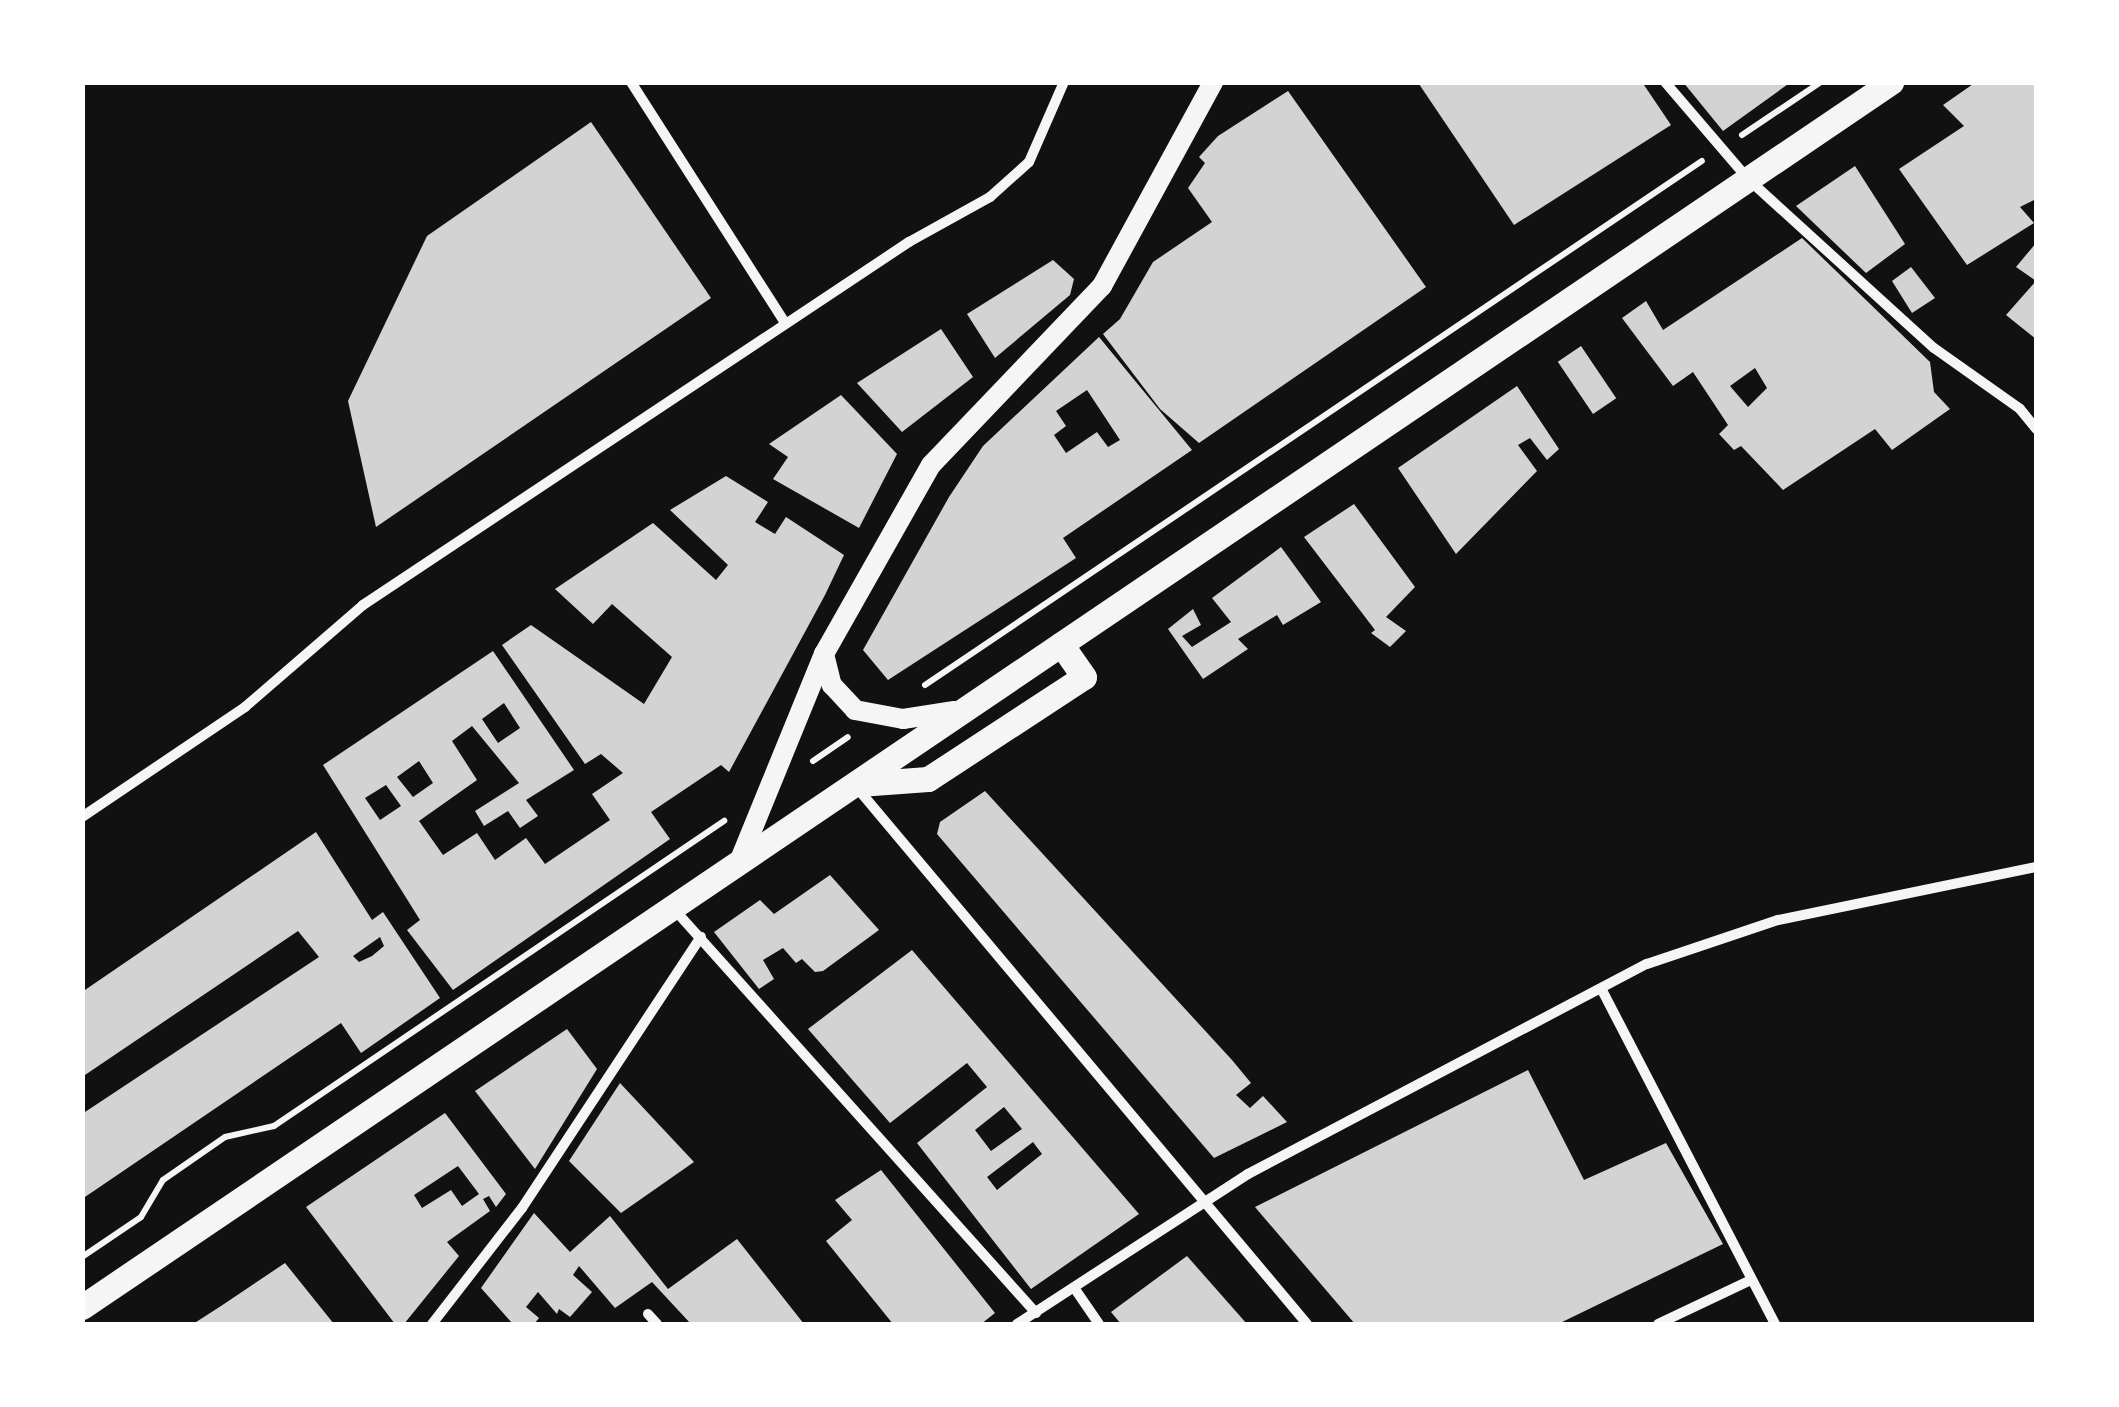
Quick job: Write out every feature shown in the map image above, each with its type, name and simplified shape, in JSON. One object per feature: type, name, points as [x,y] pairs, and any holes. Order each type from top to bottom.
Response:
[{"type":"main road","points":[[740,862],[824,654],[949,439],[1102,286],[1214,82]]},
{"type":"main road","points":[[82,1307],[1890,82]]},
{"type":"main road","points":[[854,784],[928,778],[1084,677],[1061,644]]},
{"type":"main road","points":[[824,654],[838,696],[878,717],[927,718],[968,707]]},
{"type":"street","points":[[631,82],[786,324]]},
{"type":"street","points":[[82,816],[245,707],[363,605],[786,324],[1012,180],[1029,162],[1064,82]]},
{"type":"street","points":[[1665,82],[1748,179],[1934,348],[2020,409],[2036,429]]},
{"type":"street","points":[[854,784],[1307,1324]]},
{"type":"street","points":[[1017,1324],[1204,1201],[1604,992],[1647,964],[1778,920],[2036,868]]},
{"type":"street","points":[[672,908],[1036,1312]]},
{"type":"street","points":[[432,1324],[522,1208],[701,937]]},
{"type":"street","points":[[1604,992],[1775,1324]]},
{"type":"street","points":[[1658,1324],[1749,1280]]},
{"type":"street","points":[[1074,1289],[1100,1324]]},
{"type":"street","points":[[648,1314],[657,1324]]},
{"type":"path","points":[[82,1256],[141,1217],[162,1180],[224,1136],[274,1126],[1821,82]]},
{"type":"building","points":[[1642,82],[1671,125],[1514,225],[1419,84]]},
{"type":"building","points":[[1683,82],[1791,82],[1723,131]]},
{"type":"building","points":[[1976,82],[2036,82],[2036,199],[2020,207],[2034,223],[1967,265],[1899,169],[1964,126],[1943,105]]},
{"type":"building","points":[[1288,91],[1426,287],[1199,443],[1160,409],[1103,334],[1120,319],[1153,262],[1212,222],[1188,188],[1205,163],[1199,157],[1218,136]]},
{"type":"building","points":[[591,122],[711,298],[376,527],[348,401],[427,236]]},
{"type":"building","points":[[1855,166],[1905,244],[1866,273],[1796,206]]},
{"type":"building","points":[[1802,238],[1930,362],[1934,392],[1950,409],[1892,450],[1875,429],[1783,490],[1741,446],[1734,450],[1719,434],[1728,425],[1693,372],[1673,386],[1622,318],[1646,301],[1663,330]],"holes":[[[1755,368],[1767,388],[1748,407],[1730,386]]]},
{"type":"building","points":[[2036,243],[2036,281],[2016,267]]},
{"type":"building","points":[[1053,260],[1074,279],[1070,295],[995,358],[967,314]]},
{"type":"building","points":[[1911,267],[1935,298],[1912,313],[1892,281]]},
{"type":"building","points":[[2036,281],[2036,339],[2006,315]]},
{"type":"building","points":[[941,329],[973,377],[902,432],[857,383]]},
{"type":"building","points":[[1099,337],[1192,450],[1063,538],[1076,558],[888,680],[863,650],[949,497],[983,446]],"holes":[[[1087,390],[1120,440],[1108,447],[1097,432],[1066,453],[1054,435],[1066,426],[1056,411]]]},
{"type":"building","points":[[1581,346],[1616,398],[1593,414],[1558,362]]},
{"type":"building","points":[[1517,386],[1559,449],[1547,460],[1530,438],[1518,445],[1537,471],[1456,554],[1398,468]]},
{"type":"building","points":[[841,395],[897,454],[859,528],[773,479],[788,457],[769,444]]},
{"type":"building","points":[[726,476],[768,502],[755,522],[775,534],[786,517],[844,555],[729,772],[721,765],[651,812],[670,839],[453,990],[407,930],[420,920],[323,765],[493,651],[574,770],[526,800],[538,816],[520,828],[508,811],[484,826],[475,811],[519,783],[472,726],[452,741],[477,780],[419,821],[443,855],[477,833],[495,860],[526,838],[545,864],[610,820],[592,794],[623,773],[601,754],[585,764],[502,645],[531,625],[644,704],[672,657],[612,604],[593,624],[555,589],[653,523],[716,580],[728,565],[670,510]],"holes":[[[504,703],[520,728],[498,743],[482,719]],[[419,761],[433,783],[413,797],[397,777]],[[386,785],[401,806],[380,820],[365,798]]]},
{"type":"building","points":[[1354,504],[1415,587],[1386,617],[1406,631],[1390,647],[1371,633],[1375,630],[1304,537]]},
{"type":"building","points":[[1281,547],[1321,602],[1283,625],[1277,615],[1238,639],[1248,649],[1203,679],[1168,629],[1193,609],[1201,625],[1182,636],[1192,647],[1231,622],[1212,598]]},
{"type":"building","points":[[985,791],[1251,1083],[1236,1095],[1250,1108],[1263,1096],[1287,1122],[1214,1158],[937,834],[940,822]]},
{"type":"building","points":[[316,832],[372,920],[383,912],[440,998],[361,1053],[341,1023],[82,1199],[82,1114],[319,957],[298,931],[82,1077],[82,992]],"holes":[[[380,937],[384,946],[359,962],[353,956]]]},
{"type":"building","points":[[830,875],[879,930],[823,971],[815,972],[802,959],[796,963],[783,948],[763,960],[774,979],[759,989],[714,932],[760,900],[774,914]]},
{"type":"building","points":[[912,950],[1139,1214],[1031,1289],[917,1143],[987,1087],[967,1063],[890,1123],[808,1029]],"holes":[[[1004,1107],[1022,1129],[991,1151],[975,1130]],[[1033,1142],[1042,1154],[997,1190],[987,1177]]]},
{"type":"building","points":[[567,1029],[597,1069],[535,1169],[475,1091]]},
{"type":"building","points":[[1528,1070],[1584,1180],[1666,1143],[1723,1244],[1558,1324],[1355,1324],[1255,1207]]},
{"type":"building","points":[[620,1083],[694,1162],[621,1213],[569,1161]]},
{"type":"building","points":[[445,1113],[506,1194],[496,1207],[489,1196],[483,1199],[490,1211],[447,1242],[459,1256],[404,1324],[395,1324],[306,1207]],"holes":[[[458,1166],[479,1194],[462,1206],[451,1190],[422,1208],[414,1195]]]},
{"type":"building","points":[[881,1170],[995,1313],[981,1324],[893,1324],[826,1241],[852,1220],[835,1200]]},
{"type":"building","points":[[534,1213],[570,1252],[610,1216],[668,1289],[737,1239],[804,1324],[691,1324],[652,1282],[615,1308],[579,1266],[573,1275],[592,1292],[570,1317],[559,1309],[557,1314],[538,1292],[526,1307],[539,1318],[534,1324],[513,1324],[481,1288]]},
{"type":"building","points":[[1187,1256],[1247,1324],[1121,1324],[1111,1312]]},
{"type":"building","points":[[285,1263],[334,1324],[193,1324],[221,1306]]}]
